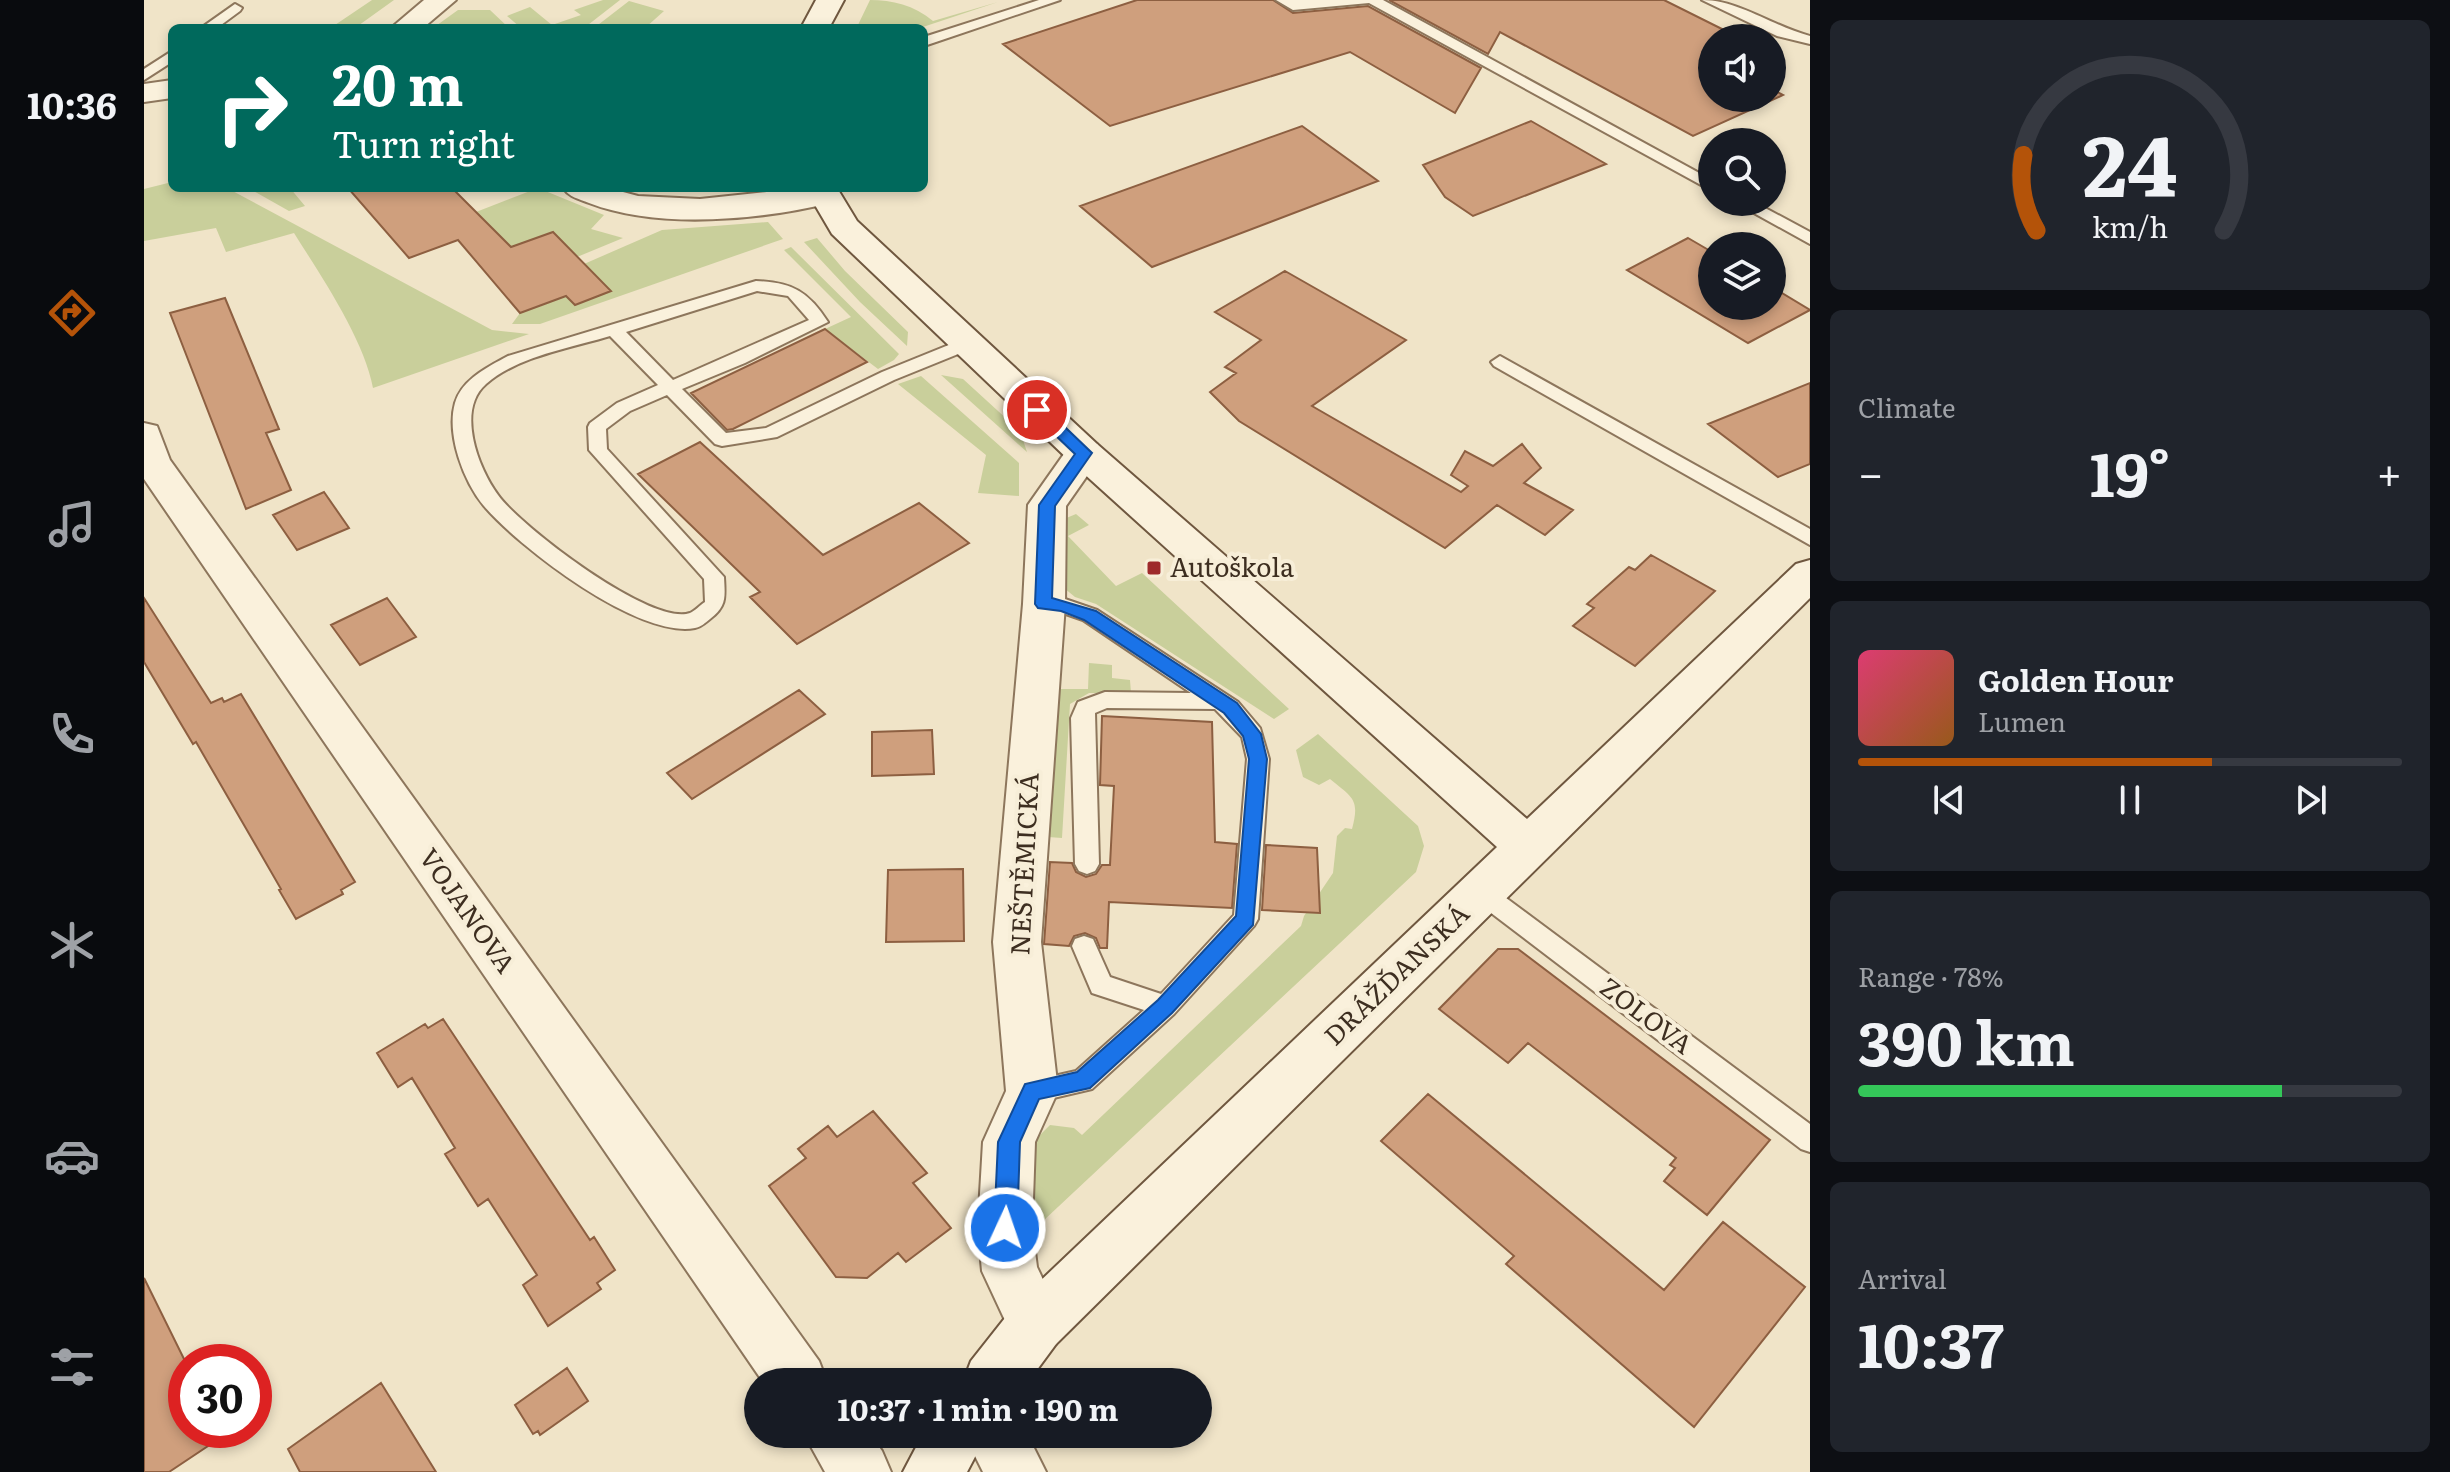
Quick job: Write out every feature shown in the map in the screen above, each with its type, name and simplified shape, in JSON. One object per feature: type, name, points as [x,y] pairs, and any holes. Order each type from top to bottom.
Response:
[{"type":"street","points":[[410,24],[442,0]]},
{"type":"street","points":[[817,24],[830,0]]},
{"type":"street","points":[[144,93],[168,90]]},
{"type":"street","points":[[587,192],[602,199],[641,207],[707,210],[822,192],[844,227],[1084,453],[1528,847]]},
{"type":"street","name":"VOJANOVA","points":[[144,435],[152,462],[788,1368]]},
{"type":"street","name":"NEŠTĚMICKÁ","points":[[1032,1091],[1017,942],[1044,604],[1047,505],[1084,453]]},
{"type":"street","name":"DRÁŽĎANSKÁ","points":[[1003,1368],[1036,1324],[1810,574]]},
{"type":"street","points":[[1032,1091],[1009,1142],[1005,1228],[1010,1271],[1036,1324]]},
{"type":"street","points":[[844,1448],[861,1472]]},
{"type":"street","points":[[933,1472],[948,1448]]},
{"type":"street","points":[[1002,1448],[1016,1472]]},
{"type":"lane","points":[[928,41],[1053,0]]},
{"type":"lane","points":[[1283,0],[1293,6],[1365,0]]},
{"type":"lane","points":[[1373,0],[1698,178]]},
{"type":"lane","points":[[1709,0],[1782,33],[1810,40]]},
{"type":"lane","points":[[213,24],[235,8]]},
{"type":"lane","points":[[144,76],[168,58]]},
{"type":"lane","points":[[1768,216],[1810,239]]},
{"type":"lane","points":[[756,286],[782,286],[805,298],[819,322],[710,372],[614,410],[597,427],[598,450],[714,577],[715,605],[693,621],[664,620],[599,589],[557,559],[491,501],[471,465],[462,428],[464,402],[479,380],[514,360],[613,329],[756,286]]},
{"type":"lane","points":[[613,329],[722,440],[770,433],[888,376],[967,344]]},
{"type":"lane","points":[[1500,362],[1810,538]]},
{"type":"lane","points":[[1032,1091],[1083,1081],[1165,1006],[1246,919],[1258,759],[1252,734],[1230,708],[1090,615],[1062,605],[1044,604]]},
{"type":"lane","points":[[1087,864],[1082,718],[1086,708],[1105,700],[1219,701]]},
{"type":"lane","name":"ZOLOVA","points":[[1482,893],[1810,1140]]},
{"type":"lane","points":[[1084,946],[1101,985],[1165,1006]]},
{"type":"green space","points":[[372,0],[394,0],[361,24],[336,24]]},
{"type":"green space","points":[[603,0],[620,0],[589,24],[555,24],[581,15],[574,10]]},
{"type":"green space","points":[[870,0],[903,4],[933,21],[998,2],[928,25],[858,24]]},
{"type":"green space","points":[[629,1],[664,11],[649,24],[599,24]]},
{"type":"green space","points":[[530,7],[551,24],[516,24],[507,16]]},
{"type":"green space","points":[[458,10],[490,10],[505,24],[439,24]]},
{"type":"green space","points":[[168,183],[168,192],[234,192],[492,330],[529,334],[373,388],[351,329],[294,233],[226,252],[216,228],[144,241],[144,189]]},
{"type":"green space","points":[[255,192],[293,192],[305,206],[289,211]]},
{"type":"green space","points":[[528,192],[548,192],[604,215],[591,229],[623,238],[577,257],[553,232],[511,247],[476,212]]},
{"type":"green space","points":[[768,222],[783,239],[540,324],[512,324],[520,313],[566,296],[584,264],[662,230]]},
{"type":"green space","points":[[817,238],[845,271],[908,332],[907,346],[860,302],[804,242]]},
{"type":"green space","points":[[791,247],[899,354],[894,360],[878,369],[825,329],[851,317],[784,250]]},
{"type":"green space","points":[[941,375],[963,379],[1020,431],[1027,452]]},
{"type":"green space","points":[[921,376],[1019,463],[1019,496],[978,493],[986,455],[898,384]]},
{"type":"green space","points":[[1076,514],[1089,525],[1068,536],[1116,586],[1142,573],[1289,709],[1274,719],[1096,604],[1075,597],[1064,588],[1064,519]]},
{"type":"green space","points":[[1089,663],[1112,665],[1112,678],[1130,680],[1131,693],[1089,693],[1070,704],[1062,838],[1048,837],[1059,689],[1088,689]]},
{"type":"green space","points":[[1318,734],[1418,826],[1424,846],[1416,872],[1043,1221],[1026,1210],[1031,1144],[1050,1125],[1074,1128],[1082,1135],[1301,926],[1304,916],[1333,873],[1337,836],[1345,828],[1352,829],[1355,805],[1349,795],[1330,779],[1319,785],[1303,777],[1296,750]]},
{"type":"building","points":[[1137,0],[1273,0],[1293,13],[1368,6],[1481,68],[1455,113],[1350,52],[1110,126],[1003,44]]},
{"type":"building","points":[[1389,0],[1664,0],[1712,24],[1698,24],[1698,112],[1746,112],[1711,128],[1698,128],[1698,134],[1693,136],[1500,32],[1488,54]]},
{"type":"building","points":[[1531,121],[1606,164],[1473,216],[1445,197],[1423,165]]},
{"type":"building","points":[[1302,126],[1378,181],[1152,267],[1080,206]]},
{"type":"building","points":[[351,192],[456,192],[511,247],[553,232],[611,291],[575,305],[566,296],[520,313],[458,240],[409,258]]},
{"type":"building","points":[[1688,238],[1698,244],[1698,313],[1627,270]]},
{"type":"building","points":[[1285,271],[1406,340],[1312,406],[1461,492],[1468,486],[1451,475],[1465,451],[1493,466],[1522,444],[1541,468],[1524,483],[1573,510],[1545,535],[1497,505],[1445,548],[1239,421],[1210,392],[1236,373],[1225,367],[1261,340],[1215,312]]},
{"type":"building","points":[[1786,295],[1810,310],[1748,343],[1710,320],[1786,320]]},
{"type":"building","points":[[225,298],[279,429],[266,433],[291,490],[246,509],[170,313]]},
{"type":"building","points":[[825,329],[867,362],[733,429],[727,430],[691,393]]},
{"type":"building","points":[[1810,383],[1810,464],[1778,477],[1708,424]]},
{"type":"building","points":[[700,442],[823,555],[919,503],[969,543],[797,644],[750,597],[760,592],[638,474]]},
{"type":"building","points":[[324,492],[349,528],[297,550],[273,515]]},
{"type":"building","points":[[1651,555],[1715,591],[1635,666],[1573,626],[1594,608],[1587,604],[1629,567],[1635,570]]},
{"type":"building","points":[[144,598],[211,703],[222,698],[224,702],[241,694],[355,882],[341,890],[343,894],[296,919],[196,742],[193,744],[144,662]]},
{"type":"building","points":[[387,598],[416,637],[360,665],[331,625]]},
{"type":"building","points":[[799,690],[825,714],[692,799],[667,773]]},
{"type":"building","points":[[1102,716],[1212,722],[1215,842],[1237,844],[1232,908],[1109,902],[1107,948],[1100,948],[1096,938],[1085,933],[1074,936],[1069,946],[1044,944],[1050,862],[1072,863],[1076,872],[1086,877],[1096,874],[1102,865],[1110,865],[1114,786],[1100,785]]},
{"type":"building","points":[[932,730],[934,774],[872,776],[872,732]]},
{"type":"building","points":[[1266,845],[1317,848],[1320,913],[1262,910]]},
{"type":"building","points":[[963,869],[964,941],[886,942],[888,870]]},
{"type":"building","points":[[1498,949],[1518,949],[1770,1140],[1707,1215],[1664,1181],[1675,1168],[1670,1165],[1676,1158],[1528,1043],[1508,1063],[1439,1009]]},
{"type":"building","points":[[443,1019],[590,1240],[594,1237],[615,1270],[597,1283],[601,1289],[548,1326],[523,1285],[537,1275],[488,1199],[478,1206],[445,1154],[455,1148],[412,1078],[398,1087],[377,1053],[425,1024],[428,1028]]},
{"type":"building","points":[[1428,1094],[1664,1290],[1723,1222],[1805,1287],[1694,1427],[1506,1264],[1514,1256],[1381,1141]]},
{"type":"building","points":[[873,1111],[927,1173],[913,1183],[951,1228],[906,1262],[898,1253],[867,1278],[836,1277],[769,1186],[806,1158],[798,1149],[828,1126],[837,1137]]},
{"type":"building","points":[[144,1278],[177,1344],[168,1344],[168,1448],[205,1448],[169,1472],[144,1472]]},
{"type":"building","points":[[567,1368],[588,1401],[540,1435],[538,1431],[533,1434],[515,1405]]},
{"type":"building","points":[[381,1383],[436,1472],[300,1472],[288,1449]]},
{"type":"place","name":"Autoškola","points":[[1154,568]]},
{"type":"route","points":[[1005,1228],[1009,1142],[1032,1091],[1083,1081],[1165,1006],[1246,919],[1258,759],[1252,734],[1230,708],[1090,615],[1062,605],[1044,604],[1047,505],[1084,453],[1037,410]]}]
